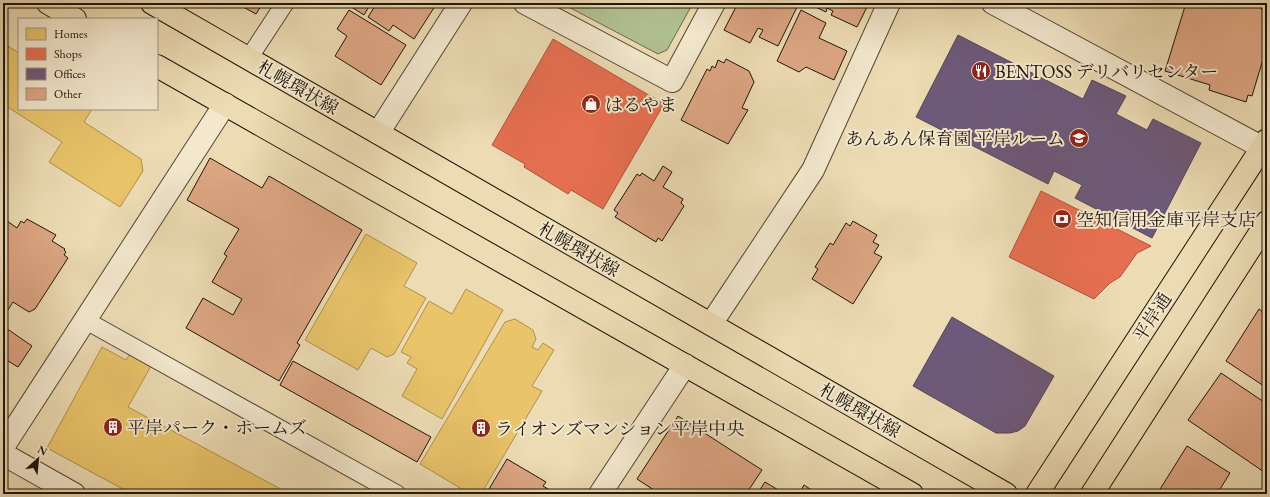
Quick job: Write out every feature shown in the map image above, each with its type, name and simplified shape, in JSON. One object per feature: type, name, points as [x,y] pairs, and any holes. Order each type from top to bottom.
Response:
[{"type":"main road","points":[[48,3],[73,18]]},
{"type":"main road","name":"札幌環状線","points":[[152,3],[1006,494]]},
{"type":"main road","points":[[158,67],[912,494]]},
{"type":"main road","name":"平岸通","points":[[1038,494],[1266,146]]},
{"type":"main road","points":[[1092,494],[1267,222]]},
{"type":"street","points":[[378,134],[461,3]]},
{"type":"street","points":[[525,3],[672,80],[714,3]]},
{"type":"street","points":[[711,324],[814,170],[889,3]]},
{"type":"street","points":[[993,3],[1266,146]]},
{"type":"street","points":[[3,447],[224,104]]},
{"type":"street","points":[[600,494],[685,365]]},
{"type":"street","points":[[3,454],[74,494]]},
{"type":"lane","points":[[249,58],[285,3]]},
{"type":"lane","points":[[85,320],[397,494]]},
{"type":"green space","points":[[561,3],[693,3],[667,50],[658,54]]},
{"type":"building: Homes","points":[[3,43],[18,52],[18,110],[91,110],[84,122],[141,159],[143,171],[120,207],[49,162],[62,142],[3,104]]},
{"type":"building: Homes","points":[[366,234],[417,263],[404,286],[426,298],[394,354],[387,357],[371,348],[358,370],[305,340]]},
{"type":"building: Homes","points":[[466,289],[503,310],[442,419],[402,396],[417,369],[407,363],[411,357],[401,352],[429,301],[452,314]]},
{"type":"building: Homes","name":"ライオンズマンション平岸中央","points":[[515,319],[533,330],[536,339],[532,347],[538,350],[543,343],[554,350],[532,386],[542,391],[481,494],[470,494],[420,464],[505,322]]},
{"type":"building: Homes","name":"平岸パーク・ホームズ","points":[[102,347],[126,360],[130,354],[151,366],[128,407],[290,494],[132,494],[47,448]]},
{"type":"building: Shops","points":[[553,39],[664,104],[603,209],[571,190],[568,194],[524,167],[525,164],[492,145]]},
{"type":"building: Shops","name":"空知信用金庫平岸支店","points":[[1041,191],[1151,246],[1137,253],[1120,277],[1110,283],[1094,299],[1009,257]]},
{"type":"building: Offices","points":[[958,35],[1083,99],[1092,80],[1126,96],[1116,114],[1147,130],[1153,119],[1201,143],[1152,238],[1075,198],[1082,185],[1054,171],[1048,184],[916,117]]},
{"type":"building: Offices","points":[[952,317],[1054,376],[1025,426],[1018,431],[1010,433],[996,433],[913,386]]},
{"type":"building: Other","points":[[236,3],[263,3],[256,14]]},
{"type":"building: Other","points":[[345,3],[371,3],[364,15]]},
{"type":"building: Other","points":[[377,3],[437,3],[414,39],[393,25],[389,31],[368,17]]},
{"type":"building: Other","points":[[738,3],[793,3],[798,5],[778,46],[759,37],[763,30],[758,28],[750,43],[724,30]]},
{"type":"building: Other","points":[[807,3],[869,3],[857,27],[831,15],[833,11],[827,8],[826,12]]},
{"type":"building: Other","points":[[1186,3],[1263,4],[1261,9],[1267,11],[1267,46],[1252,96],[1248,95],[1246,102],[1209,90],[1210,85],[1165,71]]},
{"type":"building: Other","points":[[349,10],[406,45],[381,85],[335,56],[347,36],[337,29]]},
{"type":"building: Other","points":[[801,10],[826,23],[819,38],[847,51],[834,80],[806,67],[799,72],[777,61]]},
{"type":"building: Other","points":[[726,59],[749,71],[754,82],[742,108],[748,110],[728,144],[681,120],[707,69],[710,71],[712,66],[715,68],[718,60],[724,63]]},
{"type":"building: Other","points":[[210,158],[262,188],[269,176],[362,230],[297,343],[300,345],[279,381],[186,328],[203,298],[233,315],[242,299],[212,282],[227,256],[224,254],[239,229],[187,200]]},
{"type":"building: Other","points":[[663,166],[672,172],[663,187],[683,199],[681,203],[684,206],[662,241],[658,238],[656,242],[615,217],[618,213],[614,210],[637,174],[640,176],[642,173],[654,181]]},
{"type":"building: Other","points":[[27,219],[56,235],[52,241],[65,249],[64,250],[66,252],[64,255],[68,258],[35,309],[29,312],[13,302],[4,316],[3,227],[7,221],[17,228],[21,221],[24,223]]},
{"type":"building: Other","points":[[853,221],[877,235],[873,242],[879,245],[874,253],[882,257],[853,304],[812,279],[818,269],[815,267],[830,243],[833,245],[846,223],[850,226]]},
{"type":"building: Other","points":[[1259,309],[1267,315],[1267,388],[1226,361]]},
{"type":"building: Other","points":[[3,326],[32,346],[18,367],[8,361],[3,368]]},
{"type":"building: Other","points":[[293,361],[431,437],[417,462],[280,385]]},
{"type":"building: Other","points":[[1221,373],[1267,404],[1267,474],[1188,420]]},
{"type":"building: Other","points":[[678,416],[762,470],[746,494],[660,494],[637,479]]},
{"type":"building: Other","points":[[1187,446],[1230,473],[1217,494],[1157,494]]},
{"type":"building: Other","points":[[507,459],[546,482],[543,486],[556,494],[486,494]]},
{"type":"building: Other","points":[[765,482],[785,494],[757,494]]},
{"type":"building: Other","points":[[804,485],[816,493],[816,494],[799,494]]},
{"type":"place","name":"BENTOSS デリバリセンター","points":[[981,71]]},
{"type":"place","name":"はるやま","points":[[591,104]]},
{"type":"place","name":"あんあん保育園 平岸ルーム","points":[[1079,138]]},
{"type":"place","name":"空知信用金庫平岸支店","points":[[1062,219]]},
{"type":"place","name":"平岸パーク・ホームズ","points":[[113,427]]},
{"type":"place","name":"ライオンズマンション平岸中央","points":[[481,428]]}]
